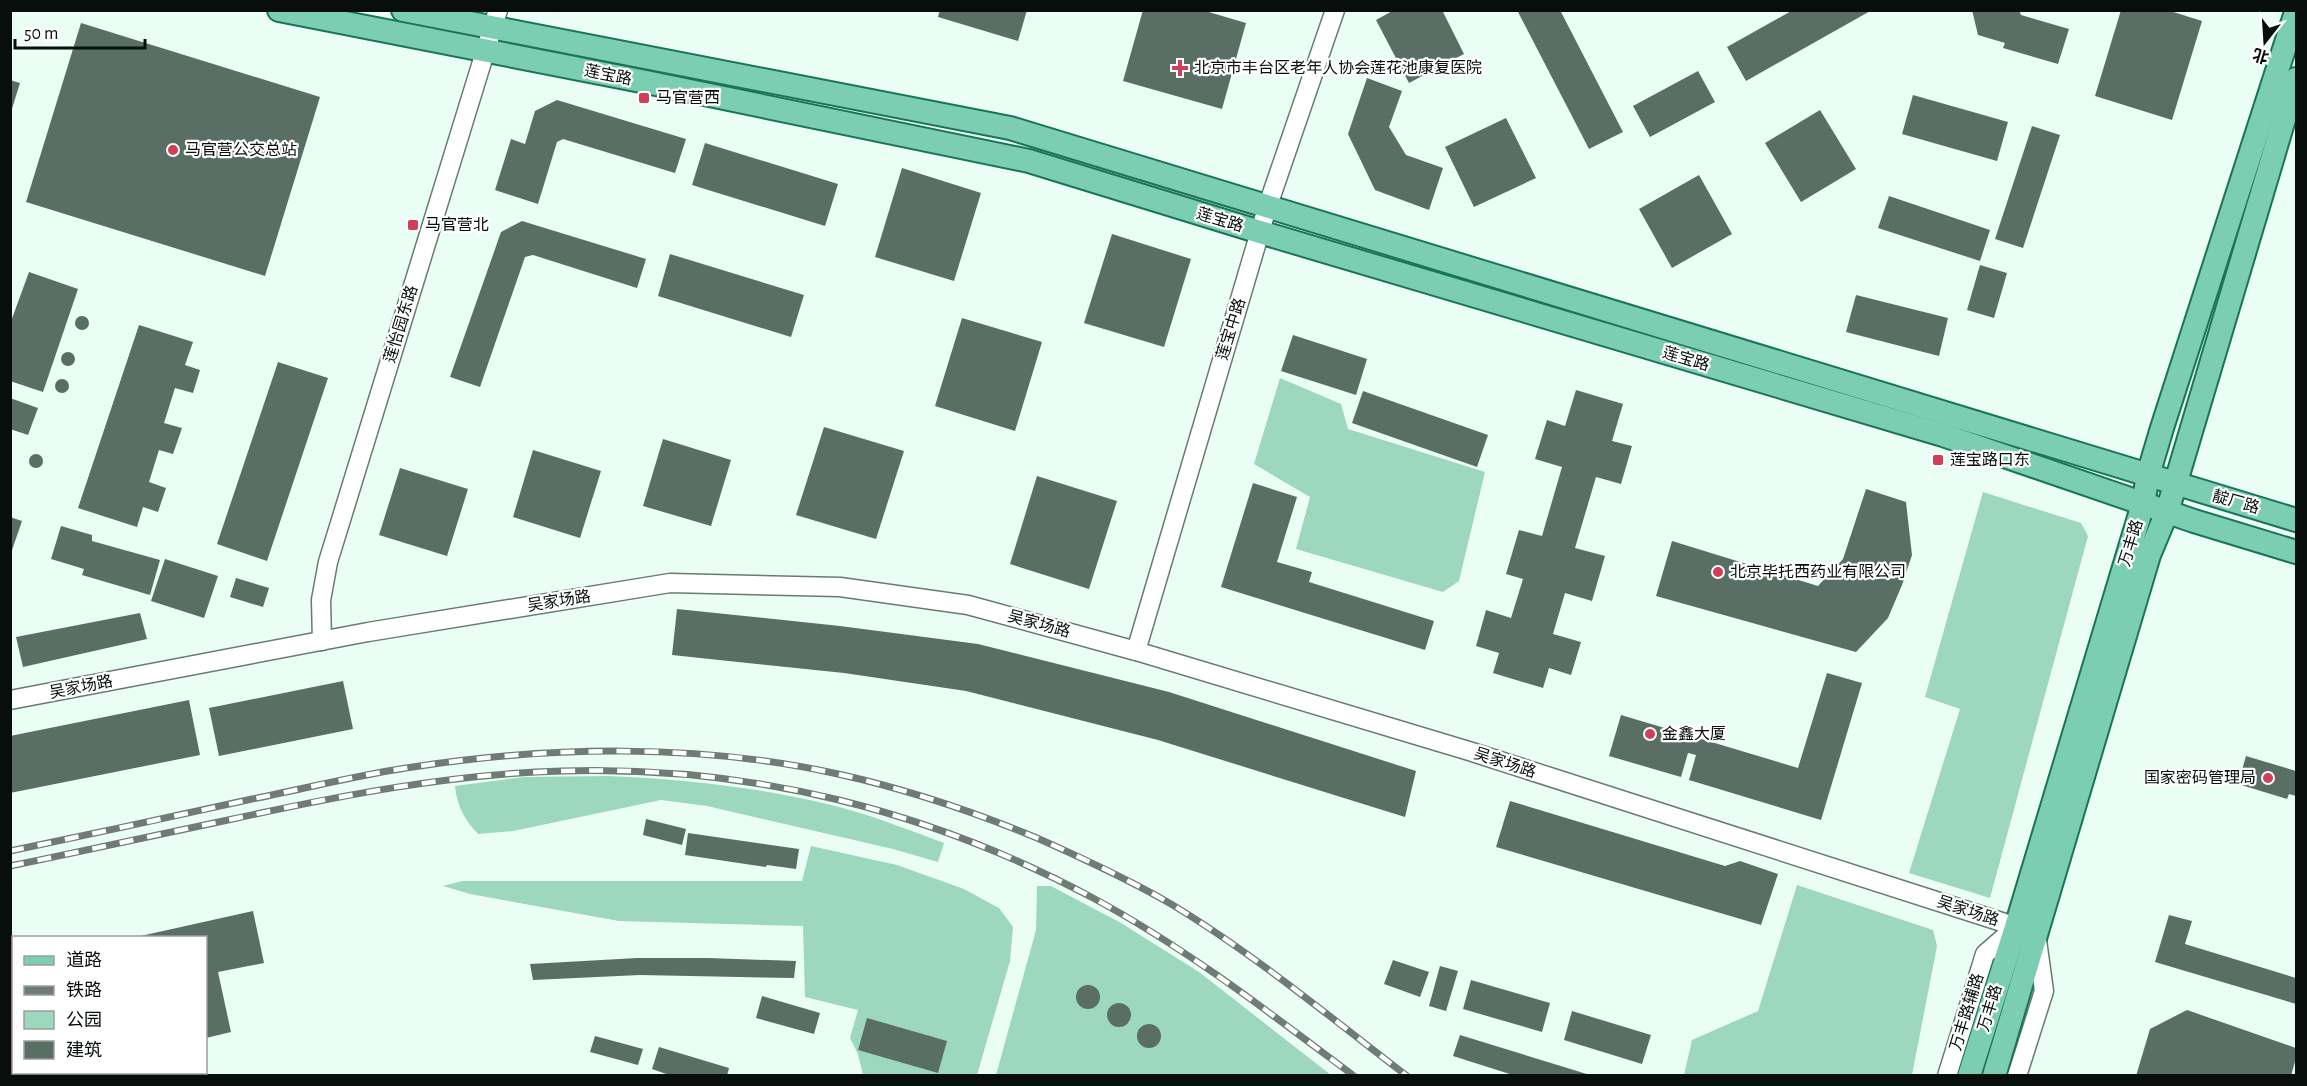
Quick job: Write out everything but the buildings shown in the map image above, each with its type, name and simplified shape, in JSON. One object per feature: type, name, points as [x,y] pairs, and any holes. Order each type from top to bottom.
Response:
[{"type":"main road","name":"莲宝路","points":[[279,10],[1029,160],[1260,232],[1943,435],[2143,504],[2296,552]]},
{"type":"main road","name":"莲宝路","points":[[403,10],[496,19],[1010,128],[1267,208],[2009,431],[2176,485]]},
{"type":"main road","name":"万丰路","points":[[1994,1076],[2026,930],[2143,504],[2148,475],[2296,12]]},
{"type":"main road","name":"万丰路","points":[[1969,1076],[2026,930],[2149,555],[2168,512],[2296,79]]},
{"type":"main road","name":"靛厂路","points":[[2176,485],[2296,520]]},
{"type":"street","name":"莲宝中路","points":[[1136,651],[1267,208],[1335,10]]},
{"type":"street","name":"莲怡园东路","points":[[322,642],[321,600],[328,562],[496,19]]},
{"type":"street","name":"吴家场路","points":[[10,700],[322,642],[670,583],[840,587],[968,605],[1136,651],[1469,751],[2026,930]]},
{"type":"street","name":"万丰路辅路","points":[[1947,1076],[1985,954],[2026,930]]},
{"type":"street","points":[[2017,1076],[2044,991],[2026,930]]},
{"type":"green space","points":[[1280,378],[1341,404],[1348,429],[1485,472],[1459,581],[1443,592],[1296,549],[1310,497],[1254,464]]},
{"type":"green space","points":[[1983,492],[2081,523],[2088,536],[1990,898],[1909,873],[1960,709],[1925,697]]},
{"type":"green space","points":[[608,776],[718,785],[800,798],[857,812],[944,843],[938,862],[893,849],[707,806],[661,800],[513,831],[478,834],[462,812],[455,786],[524,777]]},
{"type":"green space","points":[[811,846],[897,865],[964,889],[999,908],[1013,927],[1010,961],[977,1075],[863,1075],[858,1054],[850,1038],[858,1010],[805,997],[803,926],[619,921],[470,894],[443,886],[462,881],[802,881]]},
{"type":"green space","points":[[1797,885],[1933,930],[1937,946],[1912,1075],[1684,1075],[1692,1040],[1758,1011]]},
{"type":"green space","points":[[1037,886],[1051,886],[1121,923],[1199,972],[1331,1075],[996,1075],[1036,930]]},
{"type":"railway","points":[[10,851],[348,779],[459,761],[513,755],[622,751],[732,757],[785,764],[863,780],[963,810],[1037,838],[1122,877],[1202,923],[1291,987],[1407,1076]]},
{"type":"railway","points":[[10,866],[311,803],[436,781],[520,773],[631,771],[700,776],[769,785],[836,799],[902,818],[967,840],[1031,867],[1093,898],[1161,938],[1227,982],[1354,1076]]},
{"type":"place","name":"北京市丰台区老年人协会莲花池康复医院","points":[[1180,68]]},
{"type":"place","name":"马官营西","points":[[644,98]]},
{"type":"place","name":"马官营公交总站","points":[[173,150]]},
{"type":"place","name":"马官营北","points":[[413,225]]},
{"type":"place","name":"莲宝路口东","points":[[1938,460]]},
{"type":"place","name":"北京毕托西药业有限公司","points":[[1718,572]]},
{"type":"place","name":"金鑫大厦","points":[[1650,734]]},
{"type":"place","name":"国家密码管理局","points":[[2268,778]]}]
